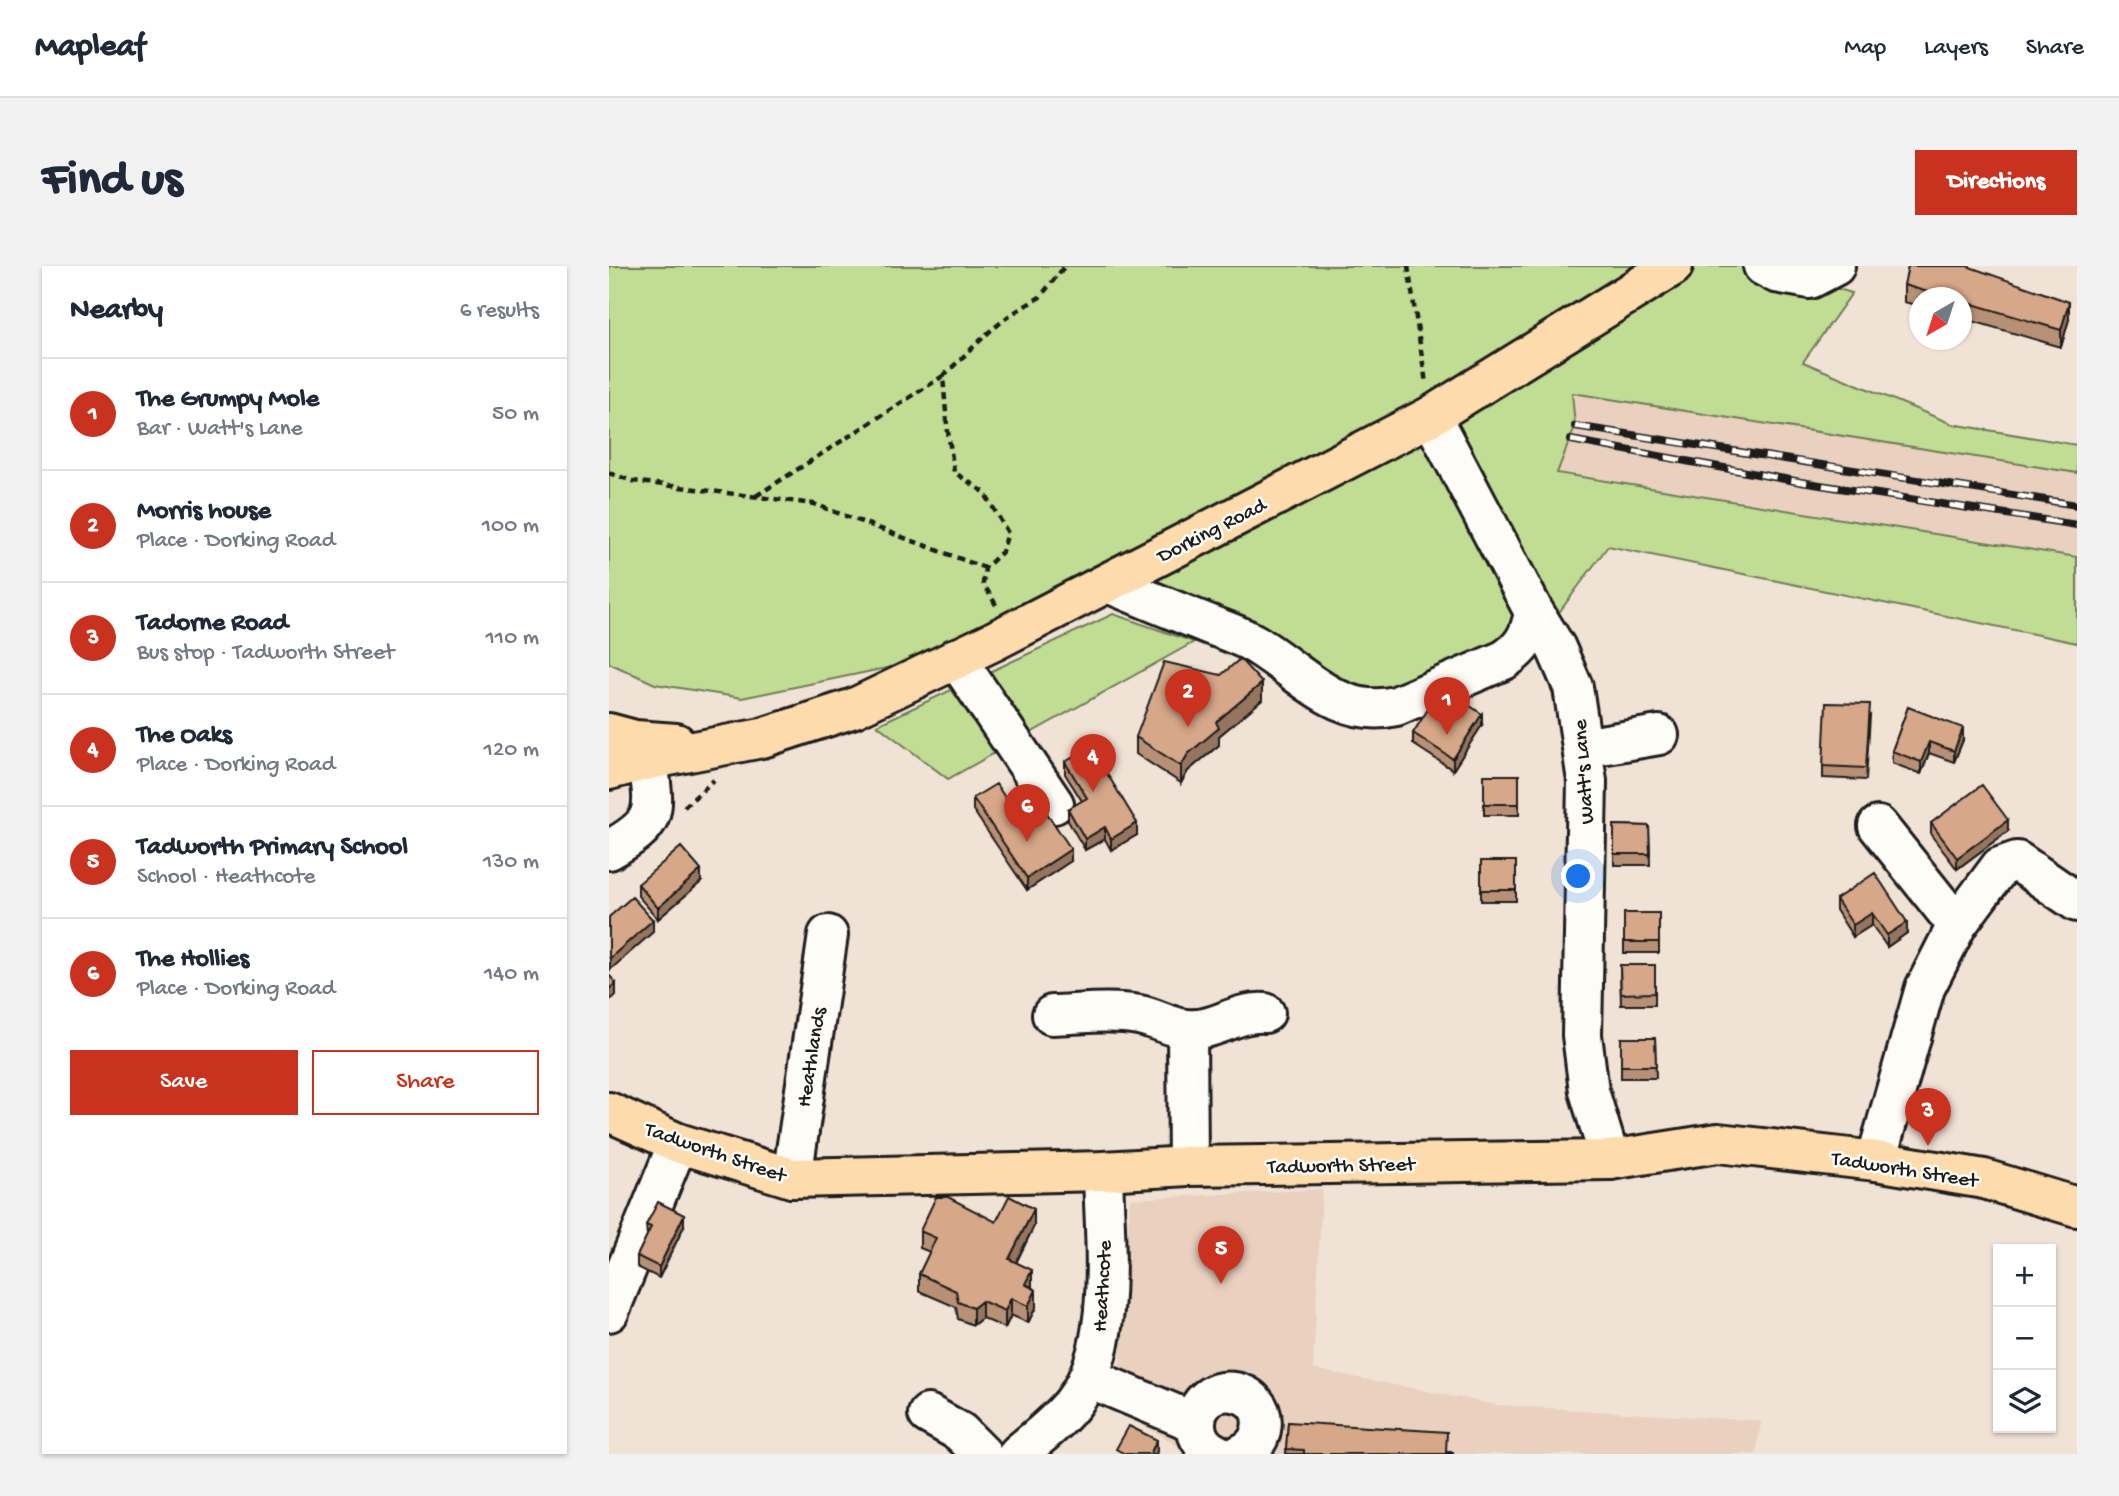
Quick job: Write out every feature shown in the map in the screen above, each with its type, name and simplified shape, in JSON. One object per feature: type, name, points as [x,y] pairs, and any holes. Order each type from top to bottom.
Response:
[{"type":"main road","name":"Dorking Road","points":[[609,770],[648,760],[724,759],[762,738],[854,708],[1108,583],[1431,416],[1673,266]]},
{"type":"main road","name":"Dorking Road","points":[[609,733],[635,740],[664,743],[724,759]]},
{"type":"main road","name":"Tadworth Street","points":[[609,1112],[678,1143],[792,1178],[1104,1171],[1188,1166],[1610,1160],[1718,1143],[1877,1161],[1985,1180],[2077,1206]]},
{"type":"street","points":[[1763,266],[1776,273],[1810,279],[1835,266]]},
{"type":"street","name":"Watt's Lane","points":[[1431,416],[1534,612],[1556,648],[1573,687],[1587,794],[1582,1035],[1589,1091],[1610,1160]]},
{"type":"street","points":[[1108,583],[1252,643],[1315,687],[1342,702],[1379,710],[1397,706],[1504,660],[1526,641],[1534,612]]},
{"type":"street","points":[[956,659],[1053,804]]},
{"type":"street","points":[[1583,748],[1659,735]]},
{"type":"street","points":[[609,850],[635,835],[647,822],[653,803],[648,760]]},
{"type":"street","points":[[1878,826],[1957,925]]},
{"type":"street","points":[[1877,1161],[1925,988],[1957,925],[2000,867],[2017,861],[2077,902]]},
{"type":"street","name":"Heathlands","points":[[792,1178],[828,935]]},
{"type":"street","points":[[1052,1015],[1117,1012],[1187,1029],[1219,1024],[1250,1012],[1265,1013]]},
{"type":"street","points":[[1187,1029],[1188,1166]]},
{"type":"street","points":[[609,1312],[617,1275],[678,1143]]},
{"type":"street","name":"Heathcote","points":[[1018,1454],[1067,1409],[1089,1378],[1104,1317],[1104,1171]]},
{"type":"street","points":[[1089,1378],[1196,1423]]},
{"type":"street","points":[[1217,1454],[1200,1439],[1196,1423],[1203,1403],[1210,1396],[1230,1390],[1250,1398],[1257,1405],[1262,1425],[1255,1445],[1241,1454]]},
{"type":"street","points":[[928,1414],[960,1432],[982,1454]]},
{"type":"path","points":[[755,496],[943,376],[989,332],[1010,315],[1040,297],[1065,266]]},
{"type":"path","points":[[1408,266],[1431,416]]},
{"type":"path","points":[[943,376],[954,472],[984,492],[1008,533],[1002,552],[985,568],[983,583],[997,607],[993,641]]},
{"type":"path","points":[[609,473],[632,481],[814,504],[985,568]]},
{"type":"path","points":[[682,809],[724,759]]},
{"type":"shaded area","points":[[1572,392],[2077,473],[2077,557],[1556,473],[1575,426]]},
{"type":"shaded area","points":[[1322,1189],[1313,1369],[1497,1405],[1761,1421],[1756,1454],[1186,1454],[1170,1441],[1119,1412],[1130,1199]]},
{"type":"green space","points":[[609,266],[1762,266],[1852,293],[1803,362],[1952,424],[2077,445],[2077,473],[1572,393],[1575,426],[1557,473],[2077,557],[2077,643],[1608,546],[1555,618],[1531,627],[1396,706],[1108,583],[896,666],[742,698],[655,684],[609,663]]},
{"type":"green space","points":[[1113,614],[1194,642],[948,779],[877,725]]},
{"type":"building","points":[[1908,266],[1967,266],[2069,302],[2061,330],[1972,304],[1972,287],[1904,285]]},
{"type":"building","points":[[1240,659],[1262,683],[1216,722],[1219,728],[1188,754],[1181,766],[1136,737],[1164,662],[1221,675]]},
{"type":"building","points":[[1442,687],[1482,714],[1453,759],[1413,733]]},
{"type":"building","points":[[1826,703],[1870,704],[1866,768],[1823,766]]},
{"type":"building","points":[[1908,707],[1963,728],[1954,751],[1929,742],[1921,762],[1892,751]]},
{"type":"building","points":[[1091,747],[1137,823],[1111,839],[1105,827],[1085,839],[1068,809],[1087,798],[1065,762]]},
{"type":"building","points":[[1484,775],[1519,775],[1519,804],[1484,804]]},
{"type":"building","points":[[996,784],[1015,812],[1036,797],[1071,849],[1027,878],[973,798]]},
{"type":"building","points":[[1982,785],[2008,820],[1957,858],[1931,823]]},
{"type":"building","points":[[1614,825],[1649,826],[1650,854],[1614,854]]},
{"type":"building","points":[[681,847],[701,870],[658,908],[638,884]]},
{"type":"building","points":[[1481,861],[1516,861],[1516,890],[1481,890]]},
{"type":"building","points":[[1875,873],[1907,922],[1887,935],[1872,913],[1853,925],[1836,899]]},
{"type":"building","points":[[632,897],[653,920],[610,958],[609,917]]},
{"type":"building","points":[[1624,913],[1659,913],[1659,942],[1624,942]]},
{"type":"building","points":[[1620,965],[1655,965],[1655,993],[1621,994]]},
{"type":"building","points":[[609,975],[616,983],[609,989]]},
{"type":"building","points":[[1621,1038],[1655,1038],[1656,1066],[1621,1066]]},
{"type":"building","points":[[1009,1196],[1034,1209],[1009,1259],[1032,1270],[1025,1284],[1036,1290],[1028,1306],[1011,1298],[1005,1311],[982,1301],[973,1308],[958,1302],[956,1291],[919,1274],[936,1238],[920,1231],[936,1197],[948,1197],[996,1222]]},
{"type":"building","points":[[658,1202],[684,1215],[659,1267],[637,1256],[651,1227],[646,1225]]},
{"type":"building","points":[[1288,1422],[1447,1432],[1446,1452],[1453,1454],[1304,1454],[1304,1450],[1286,1449]]},
{"type":"building","points":[[1129,1426],[1157,1440],[1150,1454],[1125,1454],[1116,1449]]},
{"type":"railway","points":[[1575,426],[2077,505]]},
{"type":"railway","points":[[1571,440],[1801,482],[2077,525]]},
{"type":"place","name":"Morris house","points":[[1188,727]]},
{"type":"place","name":"The Grumpy Mole","points":[[1447,735]]},
{"type":"place","name":"The Oaks","points":[[1093,792]]},
{"type":"place","name":"The Hollies","points":[[1027,842]]},
{"type":"place","name":"Tadorne Road","points":[[1928,1146]]},
{"type":"place","name":"Tadworth Primary School","points":[[1221,1284]]}]
